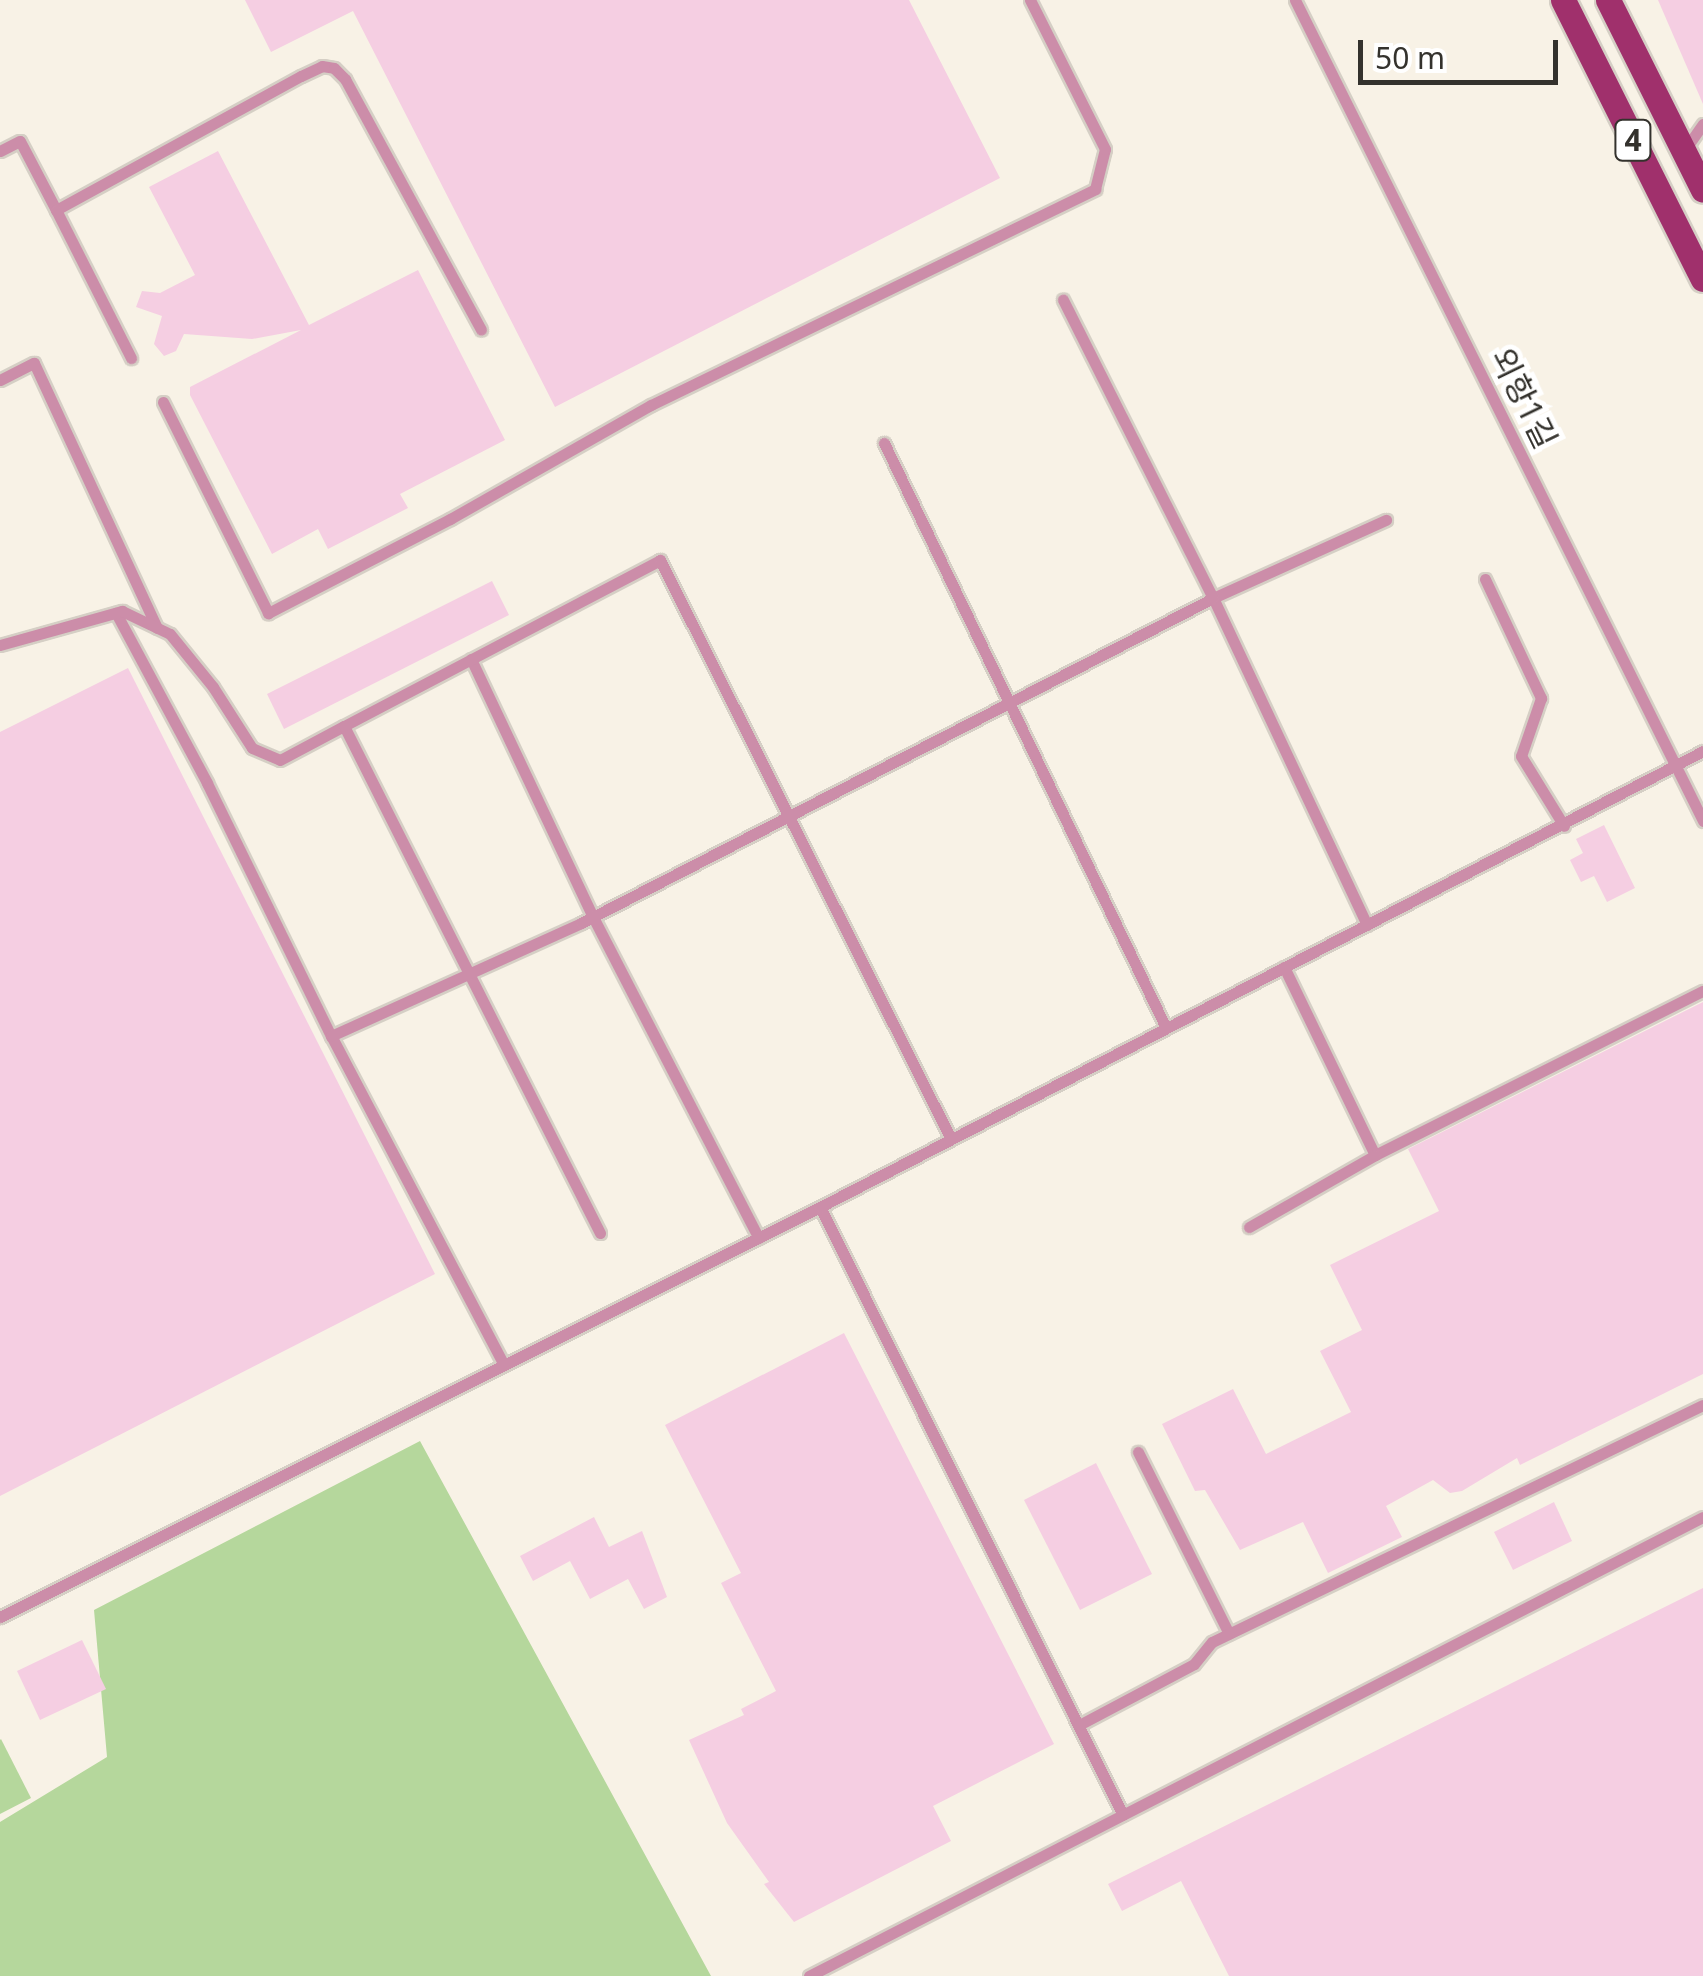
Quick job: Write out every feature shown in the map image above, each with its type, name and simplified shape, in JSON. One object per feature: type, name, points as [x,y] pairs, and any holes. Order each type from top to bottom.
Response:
[{"type":"main road","name":"4","points":[[1564,0],[1703,279]]},
{"type":"main road","name":"4","points":[[1608,0],[1703,190]]},
{"type":"lane","points":[[162,402],[268,613],[450,519],[652,405],[1096,188],[1106,149],[1030,0]]},
{"type":"lane","name":"외항1길","points":[[1295,0],[1703,821]]},
{"type":"lane","points":[[56,210],[312,71],[334,68],[345,79],[481,329]]},
{"type":"lane","points":[[1684,152],[1703,124]]},
{"type":"lane","points":[[0,151],[20,141],[132,358]]},
{"type":"lane","points":[[1062,300],[1213,598],[1368,926]]},
{"type":"lane","points":[[0,380],[34,364],[157,628]]},
{"type":"lane","points":[[884,443],[1166,1028]]},
{"type":"lane","points":[[331,1036],[593,916],[1213,598],[1386,520]]},
{"type":"lane","points":[[0,645],[122,611],[170,634],[213,687],[252,748],[280,760],[660,560],[952,1139]]},
{"type":"lane","points":[[1485,580],[1541,698],[1522,756],[1564,826]]},
{"type":"lane","points":[[116,613],[207,783],[331,1036],[504,1366]]},
{"type":"lane","points":[[471,659],[593,916],[759,1238]]},
{"type":"lane","points":[[344,726],[600,1233]]},
{"type":"lane","points":[[0,1617],[820,1207],[1703,751]]},
{"type":"lane","points":[[1284,967],[1375,1154]]},
{"type":"lane","points":[[1248,1227],[1375,1154],[1703,991]]},
{"type":"lane","points":[[820,1207],[1122,1815]]},
{"type":"lane","points":[[1079,1725],[1194,1664],[1212,1642],[1703,1405]]},
{"type":"lane","points":[[1138,1452],[1229,1634]]},
{"type":"lane","points":[[809,1976],[1703,1517]]},
{"type":"green space","points":[[420,1441],[711,1976],[0,1976],[0,1822],[107,1757],[94,1610]]},
{"type":"green space","points":[[0,1740],[31,1798],[0,1814]]},
{"type":"building","points":[[245,0],[909,0],[1000,178],[555,407],[353,11],[271,52]]},
{"type":"building","points":[[1658,0],[1703,0],[1703,104]]},
{"type":"building","points":[[218,151],[309,325],[418,270],[505,440],[400,494],[408,508],[328,549],[318,529],[272,554],[190,395],[190,387],[301,330],[252,339],[184,334],[176,351],[164,356],[154,344],[162,316],[136,307],[142,291],[160,293],[195,275],[149,187]]},
{"type":"building","points":[[492,581],[509,615],[284,729],[267,694]]},
{"type":"building","points":[[128,668],[435,1274],[0,1496],[0,732]]},
{"type":"building","points":[[1604,825],[1635,888],[1607,902],[1594,876],[1581,882],[1570,860],[1583,853],[1576,839]]},
{"type":"building","points":[[1703,1002],[1703,1374],[1520,1465],[1517,1458],[1462,1491],[1450,1493],[1433,1480],[1386,1506],[1402,1537],[1328,1573],[1303,1522],[1240,1550],[1205,1490],[1195,1491],[1162,1424],[1233,1389],[1266,1454],[1351,1412],[1320,1351],[1362,1330],[1330,1265],[1439,1211],[1408,1149]]},
{"type":"building","points":[[844,1333],[1054,1744],[933,1806],[951,1841],[794,1922],[764,1884],[769,1882],[727,1823],[689,1740],[744,1715],[741,1709],[776,1691],[721,1583],[741,1573],[665,1425]]},
{"type":"building","points":[[1096,1463],[1152,1574],[1080,1610],[1024,1500]]},
{"type":"building","points":[[1554,1502],[1572,1541],[1513,1570],[1494,1532]]},
{"type":"building","points":[[594,1517],[609,1547],[642,1531],[667,1597],[644,1609],[628,1579],[590,1599],[570,1561],[533,1581],[520,1556]]},
{"type":"building","points":[[1703,1588],[1703,1976],[1229,1976],[1181,1881],[1122,1911],[1108,1884]]},
{"type":"building","points":[[82,1640],[106,1689],[40,1720],[17,1671]]}]
